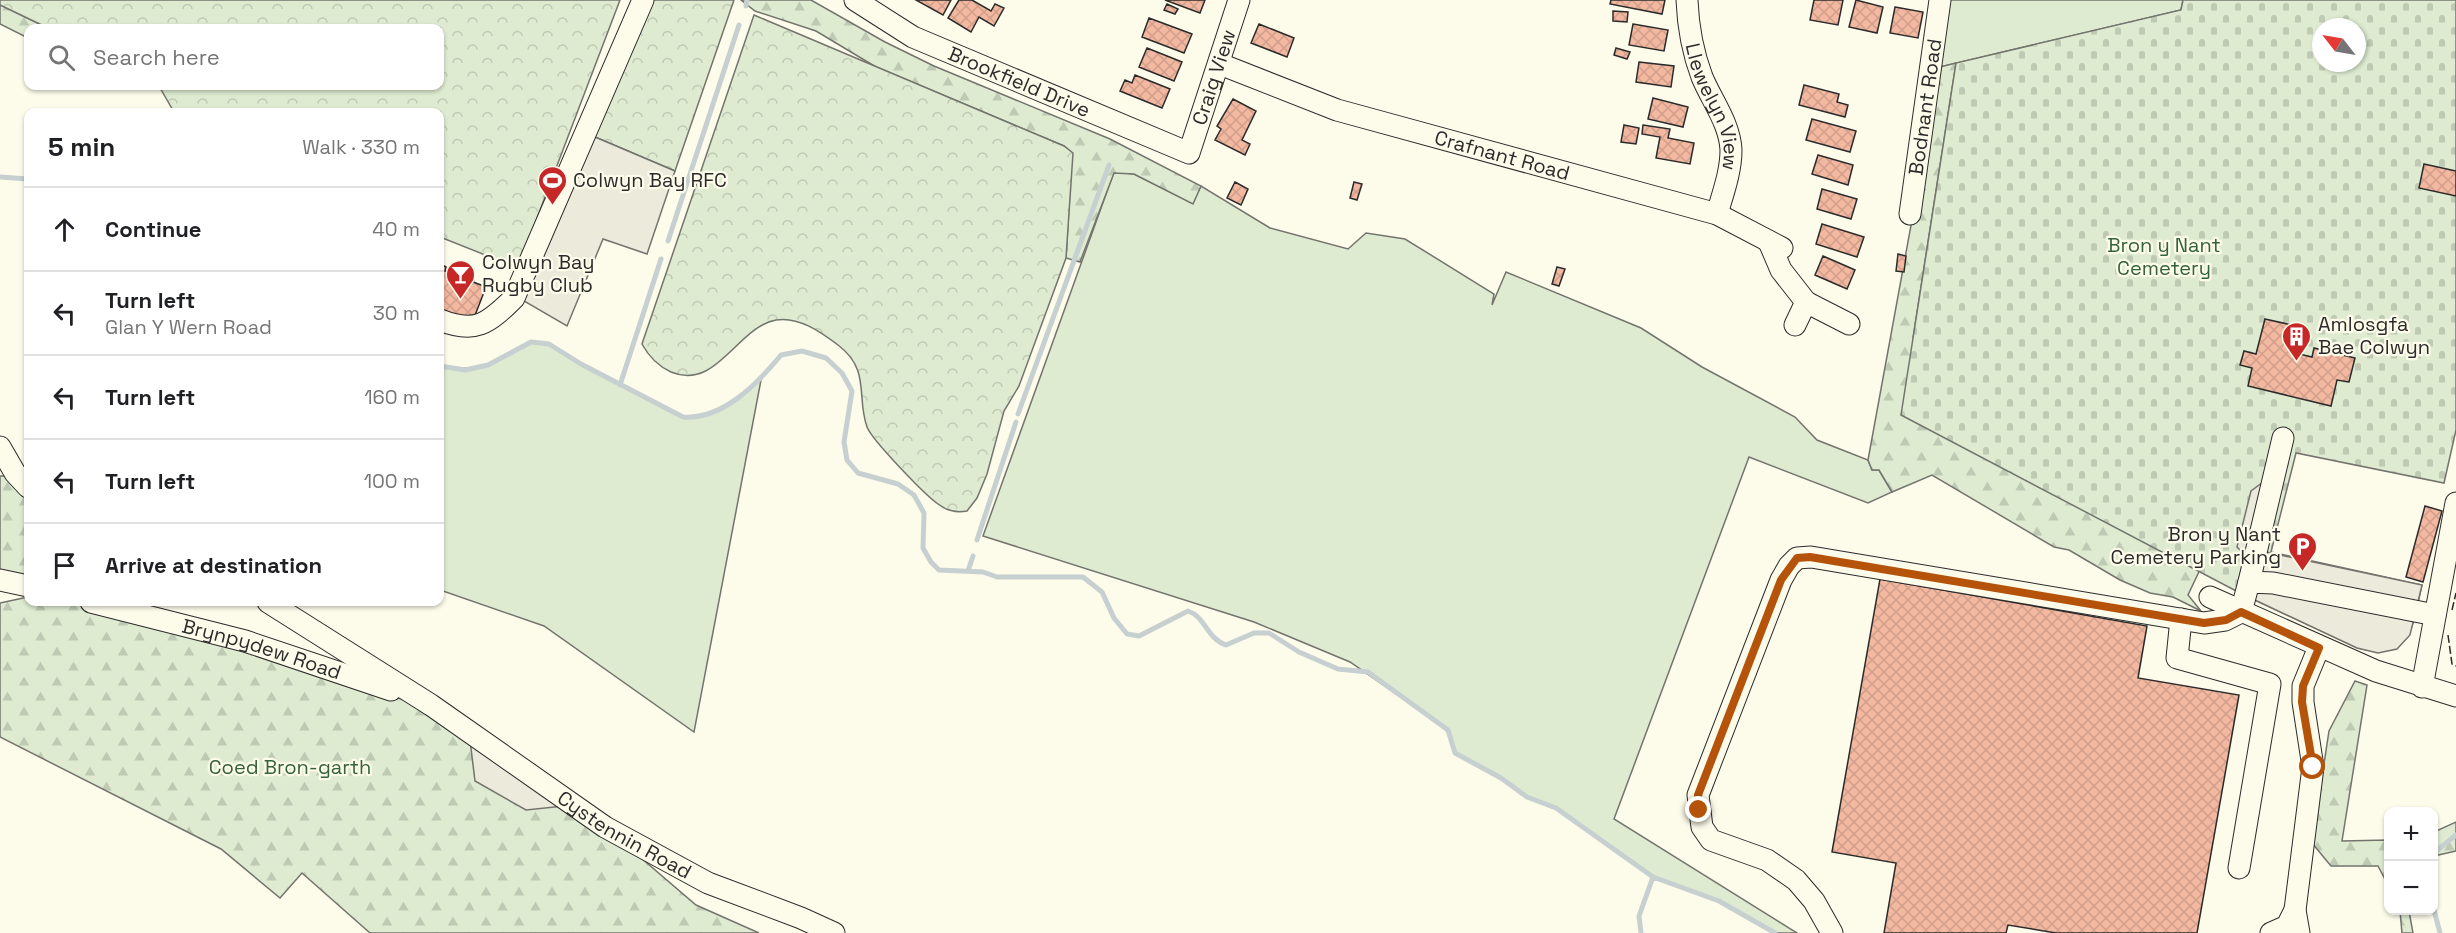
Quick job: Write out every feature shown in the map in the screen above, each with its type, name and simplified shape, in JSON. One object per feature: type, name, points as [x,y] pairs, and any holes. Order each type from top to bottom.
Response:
[{"type":"street","points":[[444,322],[460,328],[478,326],[496,316],[514,298],[643,0]]},
{"type":"street","name":"Brookfield Drive","points":[[855,0],[913,37],[1189,153]]},
{"type":"street","name":"Craig View","points":[[1189,153],[1220,64],[1239,0]]},
{"type":"street","name":"Llewelyn View","points":[[1687,0],[1699,67],[1726,126],[1731,149],[1728,173],[1717,214]]},
{"type":"street","name":"Bodnant Road","points":[[1910,214],[1940,0]]},
{"type":"street","name":"Crafnant Road","points":[[1220,64],[1337,110],[1717,214],[1775,245],[1781,270],[1806,302]]},
{"type":"street","points":[[1795,325],[1806,302],[1848,324]]},
{"type":"street","points":[[1832,933],[1814,901],[1796,880],[1767,861],[1711,840],[1702,827],[1699,810],[1698,795],[1781,580],[1797,558],[1810,557],[1869,565],[2204,623],[2226,620],[2241,612],[2283,438]]},
{"type":"street","points":[[0,447],[15,473],[24,483]]},
{"type":"street","points":[[2422,687],[2456,503]]},
{"type":"street","points":[[0,580],[24,585]]},
{"type":"street","points":[[2249,582],[2273,584],[2435,615]]},
{"type":"street","points":[[2211,597],[2319,648],[2422,687],[2456,696]]},
{"type":"street","name":"Brynpydew Road","points":[[107,606],[245,641],[353,676],[431,705]]},
{"type":"street","points":[[274,606],[431,705]]},
{"type":"street","points":[[2181,619],[2177,658],[2270,684],[2239,868]]},
{"type":"street","points":[[2299,933],[2295,910],[2313,767],[2302,702],[2303,686],[2319,648]]},
{"type":"street","name":"Cystennin Road","points":[[431,705],[605,827],[708,883],[834,933]]},
{"type":"street","points":[[2271,933],[2287,926],[2295,910]]},
{"type":"green space","name":"Colwyn Bay RFC","points":[[0,0],[620,0],[518,268],[444,239],[444,108],[172,108],[161,90],[444,90],[444,24],[40,24],[0,5]]},
{"type":"green space","points":[[651,0],[734,0],[675,171],[595,137]]},
{"type":"green space","points":[[741,0],[811,0],[885,42],[934,66],[1110,139],[1201,186],[1193,204],[1134,174],[1114,173],[1080,262],[1066,258],[1072,153],[1064,146],[876,67],[816,31],[755,11]]},
{"type":"green space","points":[[1950,0],[2183,0],[2181,10],[1940,67]]},
{"type":"green space","name":"Bron y Nant Cemetery","points":[[2183,0],[2456,0],[2456,430],[2444,483],[2296,453],[2271,552],[2422,585],[2412,627],[2399,645],[2389,650],[2376,651],[2358,648],[2240,593],[1901,415],[1956,63],[2181,10]]},
{"type":"green space","points":[[0,5],[40,24],[24,24],[24,36],[0,24]]},
{"type":"green space","points":[[754,15],[1064,146],[1073,153],[1066,258],[1019,386],[1004,411],[987,474],[977,498],[967,511],[952,511],[931,499],[878,443],[867,427],[861,384],[855,364],[838,345],[809,326],[784,319],[762,325],[714,366],[701,373],[687,376],[662,367],[642,344]]},
{"type":"green space","points":[[1956,63],[1913,338],[2205,559],[2188,595],[2201,611],[2173,597],[2150,593],[2120,580],[2069,550],[2054,547],[1932,475],[1892,492],[1879,470],[1872,470],[1868,460],[1940,67]]},
{"type":"green space","points":[[1114,172],[1134,174],[1192,203],[1201,186],[1270,228],[1348,249],[1366,233],[1405,239],[1494,294],[1492,305],[1506,272],[1641,328],[1702,367],[1795,417],[1817,440],[1868,460],[1872,470],[1879,470],[1892,492],[1868,503],[1749,457],[1614,819],[1797,933],[1775,933],[1719,901],[1653,877],[1556,808],[1527,797],[1501,778],[1455,753],[1448,730],[1350,662],[1254,622],[983,536]]},
{"type":"green space","points":[[531,342],[549,344],[581,364],[683,417],[694,417],[715,411],[761,380],[694,732],[544,626],[444,591],[444,367],[466,369],[498,360]]},
{"type":"green space","points":[[0,476],[8,476],[24,488],[24,576],[0,570]]},
{"type":"green space","name":"Coed Bron-garth","points":[[24,598],[24,606],[87,606],[131,612],[114,606],[143,606],[136,612],[431,705],[605,827],[696,905],[759,933],[370,933],[302,873],[280,898],[221,849],[0,737],[0,603]]},
{"type":"green space","points":[[2355,681],[2367,685],[2342,841],[2384,840],[2384,877],[2378,866],[2331,866],[2312,843],[2329,731]]},
{"type":"green space","points":[[2456,822],[2456,851],[2438,855],[2438,830]]},
{"type":"green space","points":[[2400,915],[2410,915],[2413,933],[2402,933]]},
{"type":"shaded area","points":[[595,137],[675,171],[647,254],[603,239],[567,326],[524,301]]},
{"type":"shaded area","name":"Bron y Nant Cemetery Parking","points":[[2266,480],[2252,549],[2422,585],[2410,635],[2397,649],[2378,653],[2357,648],[2240,593],[2248,558],[2237,547],[2251,491]]},
{"type":"shaded area","points":[[469,732],[574,805],[526,810],[475,781]]},
{"type":"building","points":[[916,0],[951,0],[943,15]]},
{"type":"building","points":[[959,0],[972,0],[991,11],[995,4],[1004,8],[994,26],[979,17],[971,32],[948,18]]},
{"type":"building","points":[[1165,0],[1205,0],[1200,13]]},
{"type":"building","points":[[1611,0],[1665,0],[1662,14],[1610,4]]},
{"type":"building","points":[[1814,0],[1843,0],[1838,25],[1810,20]]},
{"type":"building","points":[[1856,0],[1883,7],[1877,33],[1849,27]]},
{"type":"building","points":[[1167,4],[1178,9],[1175,14],[1164,10]]},
{"type":"building","points":[[1895,7],[1923,12],[1918,38],[1890,33]]},
{"type":"building","points":[[1613,11],[1628,12],[1627,22],[1613,21]]},
{"type":"building","points":[[1149,18],[1192,34],[1184,53],[1142,37]]},
{"type":"building","points":[[1259,24],[1294,38],[1287,57],[1251,43]]},
{"type":"building","points":[[1633,24],[1668,30],[1664,51],[1629,45]]},
{"type":"building","points":[[1147,48],[1182,62],[1174,81],[1139,67]]},
{"type":"building","points":[[1616,48],[1630,52],[1627,59],[1614,55]]},
{"type":"building","points":[[1639,62],[1674,66],[1671,87],[1636,82]]},
{"type":"building","points":[[1135,75],[1170,89],[1162,108],[1120,91],[1125,80],[1132,83]]},
{"type":"building","points":[[1804,85],[1839,94],[1837,102],[1848,105],[1845,117],[1799,105]]},
{"type":"building","points":[[1653,98],[1688,107],[1683,127],[1648,119]]},
{"type":"building","points":[[1233,99],[1256,111],[1242,140],[1250,144],[1245,155],[1215,140],[1221,129],[1217,126]]},
{"type":"building","points":[[1812,119],[1856,131],[1850,152],[1806,140]]},
{"type":"building","points":[[1624,125],[1639,128],[1636,144],[1621,142]]},
{"type":"building","points":[[1643,125],[1670,129],[1668,138],[1694,143],[1690,164],[1656,158],[1660,137],[1642,134]]},
{"type":"building","points":[[1818,155],[1853,165],[1848,185],[1812,174]]},
{"type":"building","points":[[2424,164],[2456,171],[2456,196],[2419,188]]},
{"type":"building","points":[[1235,182],[1248,189],[1241,205],[1227,198]]},
{"type":"building","points":[[1354,182],[1362,184],[1357,200],[1350,198]]},
{"type":"building","points":[[1822,189],[1857,199],[1851,219],[1817,209]]},
{"type":"building","points":[[1822,224],[1864,237],[1857,257],[1816,244]]},
{"type":"building","points":[[1898,254],[1906,256],[1904,272],[1896,271]]},
{"type":"building","points":[[1823,256],[1855,270],[1847,289],[1815,275]]},
{"type":"building","name":"Colwyn Bay Rugby Club","points":[[444,266],[445,271],[486,287],[472,323],[444,312]]},
{"type":"building","points":[[1557,267],[1565,269],[1559,286],[1552,284]]},
{"type":"building","name":"Amlosgfa Bae Colwyn","points":[[2265,319],[2301,327],[2295,353],[2312,357],[2314,348],[2355,358],[2349,382],[2337,380],[2331,406],[2248,386],[2252,368],[2240,365],[2244,351],[2256,354]]},
{"type":"building","points":[[2425,506],[2442,511],[2423,582],[2406,577]]},
{"type":"building","points":[[1880,579],[2147,626],[2138,678],[2239,695],[2197,933],[2056,933],[2008,925],[2006,933],[1884,933],[1896,863],[1832,852]]},
{"type":"waterway","points":[[746,6],[747,0]]},
{"type":"waterway","points":[[668,241],[739,25]]},
{"type":"waterway","points":[[1018,414],[1109,165]]},
{"type":"waterway","points":[[0,177],[24,179]]},
{"type":"waterway","points":[[620,385],[661,259]]},
{"type":"waterway","points":[[444,367],[465,370],[488,365],[531,342],[549,344],[581,364],[683,417],[712,413],[726,406],[762,377],[781,355],[802,351],[826,358],[842,373],[852,391],[844,442],[847,460],[858,473],[898,484],[914,495],[924,513],[923,548],[939,570],[983,572],[997,577],[1083,577],[1102,592],[1114,618],[1127,634],[1139,636],[1188,611],[1199,618],[1214,638],[1226,645],[1254,633],[1269,633],[1299,652],[1338,669],[1368,672],[1448,730],[1455,753],[1501,778],[1527,797],[1556,808],[1653,877],[1719,901],[1775,933]]},
{"type":"waterway","points":[[977,540],[1016,422]]},
{"type":"waterway","points":[[968,571],[973,556]]},
{"type":"waterway","points":[[2438,850],[2456,835]]},
{"type":"waterway","points":[[1641,933],[1639,916],[1653,877]]},
{"type":"waterway","points":[[2435,915],[2440,933]]},
{"type":"fence","points":[[2452,610],[2456,593]]},
{"type":"fence","points":[[2448,635],[2452,664],[2456,666]]},
{"type":"place","name":"Colwyn Bay RFC","points":[[552,206]]},
{"type":"place","name":"Colwyn Bay Rugby Club","points":[[461,300]]},
{"type":"place","name":"Amlosgfa Bae Colwyn","points":[[2297,362]]},
{"type":"place","name":"Bron y Nant Cemetery Parking","points":[[2302,572]]},
{"type":"route","points":[[1699,810],[1698,795],[1781,580],[1797,558],[1810,557],[1869,565],[2204,623],[2226,620],[2241,612],[2319,648],[2303,686],[2302,702],[2313,767]]}]
